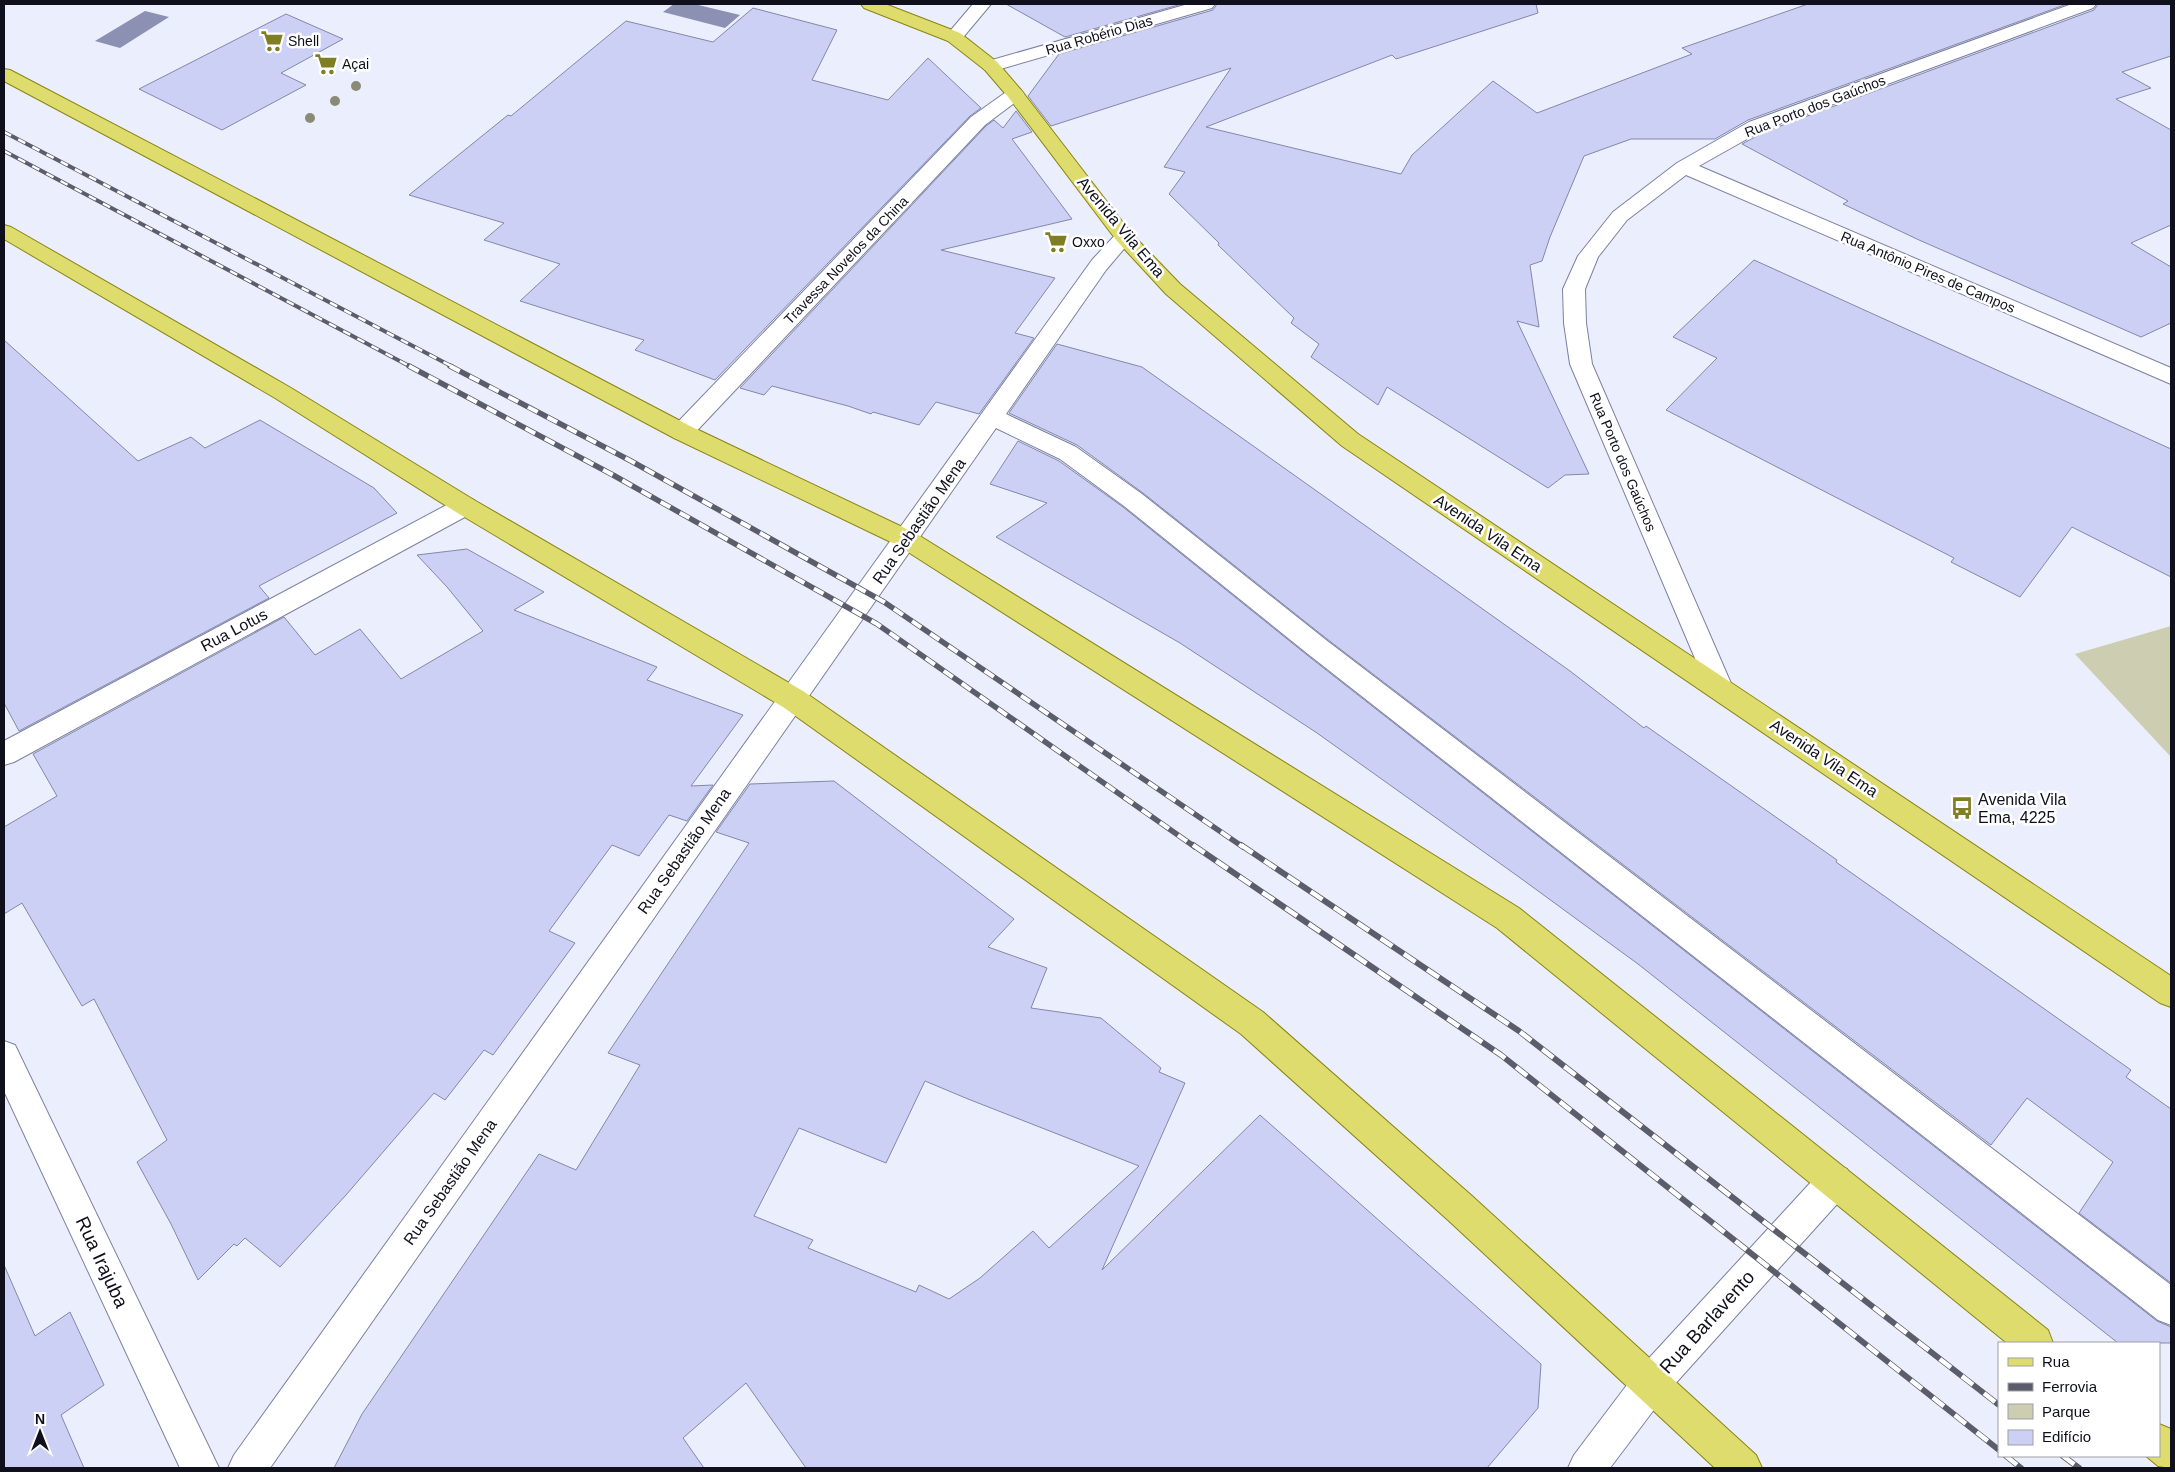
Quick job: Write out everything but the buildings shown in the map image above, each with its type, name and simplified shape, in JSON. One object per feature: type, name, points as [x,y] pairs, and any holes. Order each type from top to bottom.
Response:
[{"type":"main road","name":"Avenida Vila Ema","points":[[870,4],[954,37],[991,66],[1124,237],[1174,289],[1350,440],[2171,993]]},
{"type":"main road","points":[[4,74],[682,432],[906,539],[1508,918],[2034,1342]]},
{"type":"main road","points":[[4,231],[282,393],[465,506],[793,699],[1252,1024],[1453,1202],[1652,1382],[1743,1468]]},
{"type":"main road","points":[[2160,1444],[2171,1453]]},
{"type":"street","points":[[954,37],[982,4]]},
{"type":"street","name":"Rua Robério Dias","points":[[991,66],[1206,4]]},
{"type":"street","name":"Rua Porto dos Gaúchos","points":[[1720,688],[1581,364],[1575,323],[1574,289],[1588,256],[1620,216],[1684,167],[1756,126],[2087,4]]},
{"type":"street","name":"Travessa Novelos da China","points":[[682,432],[978,121],[1014,94]]},
{"type":"street","name":"Rua Antônio Pires de Campos","points":[[1684,167],[2171,377]]},
{"type":"street","name":"Rua Sebastião Mena","points":[[247,1468],[1099,265],[1124,237]]},
{"type":"street","points":[[993,417],[1068,453],[1117,489],[1348,672],[2171,1308]]},
{"type":"street","name":"Rua Lotus","points":[[4,754],[465,506]]},
{"type":"street","name":"Rua Irajuba","points":[[4,1056],[200,1468]]},
{"type":"street","name":"Rua Barlavento","points":[[1587,1468],[1652,1382],[1835,1182]]},
{"type":"green space","points":[[2171,626],[2171,757],[2075,654]]},
{"type":"water","points":[[674,4],[694,4],[740,15],[725,28],[663,12]]},
{"type":"water","points":[[145,11],[169,17],[120,48],[95,41]]},
{"type":"railway","points":[[4,132],[453,367]]},
{"type":"railway","points":[[4,151],[411,367]]},
{"type":"railway","points":[[409,366],[613,475],[877,624],[1195,847]]},
{"type":"railway","points":[[450,366],[631,461],[884,602],[1243,847]]},
{"type":"railway","points":[[1193,845],[1501,1055],[1998,1449]]},
{"type":"railway","points":[[1241,845],[1519,1031],[1998,1404]]},
{"type":"railway","points":[[2007,1457],[2021,1468]]},
{"type":"railway","points":[[2064,1457],[2079,1468]]},
{"type":"place","name":"Shell","points":[[272,41]]},
{"type":"place","name":"Açai","points":[[326,64]]},
{"type":"place","name":"Oxxo","points":[[1056,242]]},
{"type":"place","name":"Avenida Vila Ema, 4225","points":[[1962,808]]}]
